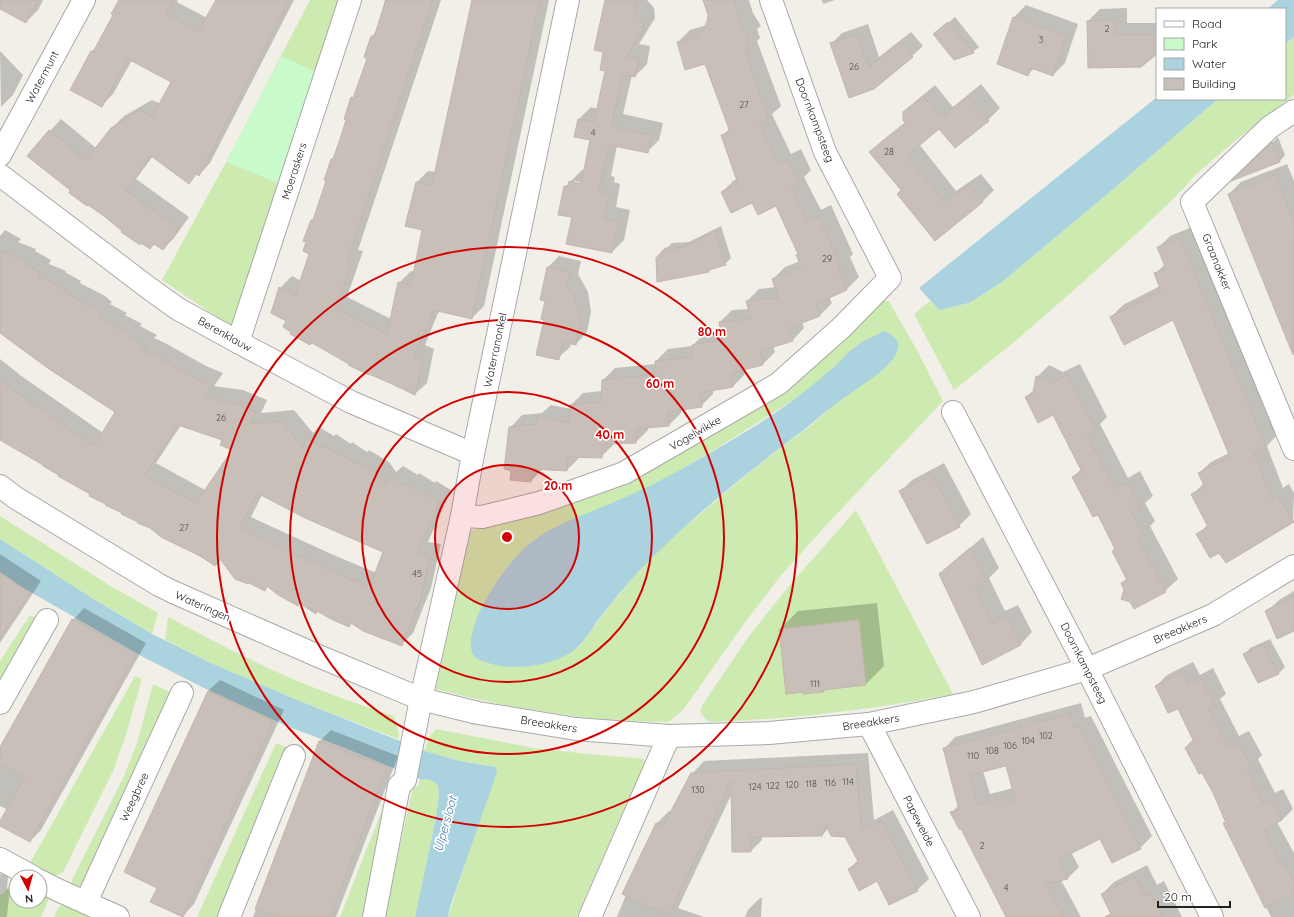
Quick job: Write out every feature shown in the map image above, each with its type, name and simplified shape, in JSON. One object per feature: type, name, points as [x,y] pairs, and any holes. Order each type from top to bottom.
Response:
[{"type":"street","name":"Watermunt","points":[[0,155],[84,0]]},
{"type":"street","name":"Moeraskers","points":[[238,342],[350,0]]},
{"type":"street","name":"Waterranonkel","points":[[421,699],[462,516],[473,454],[568,0]]},
{"type":"street","name":"Doornkampsteeg","points":[[771,0],[825,152],[890,278]]},
{"type":"street","name":"Graanakker","points":[[1294,110],[1270,127],[1192,202],[1294,449]]},
{"type":"street","name":"Berenklauw","points":[[0,175],[178,309],[351,402],[473,454]]},
{"type":"street","name":"Vogelwikke","points":[[462,516],[482,517],[539,503],[624,473],[778,384],[841,328],[890,278]]},
{"type":"street","name":"Doornkampsteeg","points":[[953,412],[1088,669],[1212,917]]},
{"type":"street","name":"Wateringen","points":[[0,486],[30,506],[172,592],[421,699]]},
{"type":"street","name":"Breeakkers","points":[[421,699],[478,713],[576,728],[668,736],[769,733],[869,724],[974,702],[1088,669],[1213,615],[1294,566]]},
{"type":"street","points":[[0,703],[47,620]]},
{"type":"street","name":"Weegbree","points":[[86,902],[182,692]]},
{"type":"street","points":[[374,917],[398,786],[405,780],[421,699]]},
{"type":"street","name":"Papeweide","points":[[869,724],[969,917]]},
{"type":"street","points":[[590,917],[668,736]]},
{"type":"street","points":[[229,917],[294,756]]},
{"type":"street","points":[[0,859],[18,869]]},
{"type":"street","points":[[48,885],[118,917]]},
{"type":"green space","points":[[310,0],[345,0],[233,328],[162,280],[226,162]]},
{"type":"green space","points":[[1294,37],[1294,95],[1236,140],[1196,174],[1184,188],[1144,227],[1083,282],[1013,343],[954,390],[914,314],[930,301],[939,310],[969,303],[1002,282],[1217,100],[1286,100],[1286,43]]},
{"type":"green space","points":[[282,56],[319,74],[283,185],[226,162]]},
{"type":"green space","points":[[878,300],[889,301],[943,401],[782,574],[743,625],[684,709],[668,722],[580,717],[509,706],[436,689],[433,682],[465,535],[473,530],[665,461],[728,424]],"holes":[[[874,336],[892,360],[875,375],[836,403],[810,426],[751,471],[667,542],[637,573],[611,604],[579,647],[491,664],[496,583],[531,542],[652,486],[706,455],[798,397],[819,381],[856,346]]]},
{"type":"green space","points":[[856,510],[953,694],[892,705],[832,713],[771,719],[709,722],[700,712],[703,704],[749,636],[788,587]]},
{"type":"green space","points":[[0,516],[109,585],[158,613],[152,634],[95,600],[0,539]]},
{"type":"green space","points":[[30,615],[40,620],[0,692],[0,661]]},
{"type":"green space","points":[[168,617],[234,652],[285,676],[336,696],[394,716],[399,734],[398,739],[295,699],[213,664],[165,640]]},
{"type":"green space","points":[[135,676],[142,679],[125,738],[113,771],[63,872],[51,875],[48,874],[48,869],[39,869],[30,863]]},
{"type":"green space","points":[[153,684],[176,695],[86,886],[80,888],[72,886],[72,880],[124,776],[137,743]]},
{"type":"green space","points":[[436,729],[534,748],[644,759],[645,765],[643,772],[622,813],[577,917],[448,917],[496,767],[460,761],[425,751],[428,739]]},
{"type":"green space","points":[[276,743],[288,748],[223,917],[197,917]]},
{"type":"green space","points":[[420,779],[431,780],[437,784],[439,794],[436,818],[415,917],[384,917],[413,787],[418,786]]},
{"type":"green space","points":[[388,795],[366,917],[340,917]]},
{"type":"green space","points":[[8,887],[8,909],[44,909],[41,917],[0,917],[0,895],[4,893]]},
{"type":"green space","points":[[48,892],[51,894],[48,901]]},
{"type":"green space","points":[[68,904],[94,917],[54,917],[56,911],[62,905]]},
{"type":"water","points":[[1278,0],[1294,0],[1294,37],[1286,43],[1286,8],[1268,8]]},
{"type":"water","points":[[1156,98],[1156,100],[1217,100],[1002,282],[969,303],[939,310],[919,288]]},
{"type":"water","points":[[885,331],[894,337],[898,342],[897,352],[887,366],[756,467],[715,500],[676,535],[629,582],[583,642],[575,650],[549,662],[537,665],[512,667],[488,663],[478,659],[474,655],[471,638],[483,604],[495,584],[525,547],[552,529],[626,497],[729,442],[800,395],[835,366],[858,344]]},
{"type":"water","name":"Ulpersloot","points":[[0,539],[95,600],[152,634],[213,664],[295,699],[425,751],[460,761],[496,767],[497,772],[450,907],[448,917],[415,917],[436,818],[439,794],[437,784],[431,780],[420,779],[287,726],[202,687],[145,658],[22,587],[0,572]]},
{"type":"building","points":[[0,0],[38,0],[26,23],[0,9]]},
{"type":"building","points":[[119,0],[173,0],[166,13],[198,31],[216,0],[289,0],[199,176],[196,174],[189,184],[151,156],[126,191],[179,228],[163,250],[154,244],[150,249],[141,243],[140,245],[121,232],[122,231],[104,216],[69,193],[70,190],[27,156],[49,130],[86,160],[111,128],[140,110],[152,117],[171,82],[128,59],[102,107],[70,90],[91,51],[93,52],[113,15],[111,14]]},
{"type":"building","points":[[386,0],[433,0],[347,261],[352,263],[336,309],[387,334],[398,282],[411,285],[422,230],[405,226],[416,182],[432,185],[472,0],[540,0],[472,319],[433,310],[431,322],[429,322],[414,357],[423,360],[415,395],[348,365],[349,364],[312,343],[310,345],[290,334],[291,332],[283,327],[286,321],[271,313],[279,287],[295,296],[309,254],[303,251],[306,242],[303,241],[311,220],[313,220],[326,181],[324,180],[331,159],[333,159],[346,120],[344,119],[351,97],[353,98],[367,59],[364,57],[371,36],[374,37]]},
{"type":"building","points":[[605,0],[636,0],[634,11],[642,20],[644,26],[643,31],[627,56],[639,58],[635,77],[623,75],[611,126],[651,135],[648,153],[609,145],[599,188],[603,189],[602,194],[609,196],[604,219],[619,222],[612,253],[566,244],[572,217],[558,215],[564,186],[568,187],[569,181],[581,184],[590,140],[574,137],[578,119],[594,122],[605,71],[600,70],[603,52],[594,50]]},
{"type":"building","points":[[703,0],[734,0],[741,25],[749,38],[746,42],[749,51],[745,52],[769,119],[759,123],[779,165],[788,160],[799,183],[791,187],[808,221],[819,216],[841,267],[838,269],[847,290],[816,304],[820,316],[789,328],[793,341],[760,351],[763,365],[731,373],[733,387],[700,393],[702,407],[668,412],[669,426],[636,429],[636,443],[602,444],[602,458],[568,457],[567,471],[533,469],[531,482],[510,480],[511,471],[504,469],[509,427],[537,424],[538,416],[569,423],[570,405],[601,402],[602,380],[656,374],[655,361],[693,357],[692,345],[722,339],[719,322],[751,319],[746,301],[778,298],[772,279],[801,266],[796,255],[798,254],[776,206],[758,215],[752,203],[731,213],[721,192],[738,184],[721,135],[730,132],[705,64],[685,70],[677,42],[691,38],[703,29],[707,22],[708,15]]},
{"type":"building","points":[[1013,17],[1067,36],[1053,76],[1031,68],[1028,76],[997,64]]},
{"type":"building","points":[[1115,20],[1115,35],[1156,34],[1156,55],[1141,67],[1088,68],[1087,21]]},
{"type":"building","points":[[948,22],[974,53],[954,60],[933,34]]},
{"type":"building","points":[[857,34],[869,67],[900,42],[913,57],[874,89],[849,98],[830,43]]},
{"type":"building","points":[[923,96],[941,118],[968,96],[989,121],[955,148],[939,129],[907,156],[944,202],[969,185],[983,202],[935,241],[897,194],[901,190],[869,152],[905,123],[903,120],[903,112]]},
{"type":"building","points":[[1272,142],[1280,162],[1231,181]]},
{"type":"building","points":[[1275,175],[1294,221],[1293,355],[1228,194]]},
{"type":"building","points":[[715,231],[726,265],[709,270],[709,272],[657,282],[656,258],[665,248],[682,248]]},
{"type":"building","points":[[1180,238],[1264,442],[1266,448],[1254,453],[1272,498],[1277,495],[1294,522],[1226,563],[1219,553],[1210,558],[1196,534],[1208,527],[1191,494],[1205,487],[1198,473],[1230,457],[1173,320],[1124,345],[1110,317],[1161,291],[1154,273],[1166,269],[1157,247]]},
{"type":"building","points":[[0,251],[25,261],[24,263],[40,272],[38,276],[55,283],[54,284],[70,293],[69,295],[93,308],[101,314],[99,316],[116,325],[115,327],[131,336],[129,338],[146,347],[143,350],[156,355],[194,378],[212,385],[204,397],[231,402],[256,412],[250,424],[282,421],[302,447],[307,438],[322,448],[323,445],[339,455],[340,453],[356,464],[357,461],[377,474],[386,485],[390,476],[423,494],[424,492],[440,502],[417,553],[430,556],[420,601],[402,646],[363,631],[351,623],[349,627],[317,611],[316,614],[299,603],[298,606],[278,595],[267,586],[265,591],[249,583],[248,584],[235,579],[220,559],[215,566],[200,556],[161,537],[150,528],[137,523],[138,522],[89,496],[90,494],[0,440],[0,381],[94,446],[115,412],[49,369],[0,333]],"holes":[[[178,425],[222,440],[220,445],[232,450],[196,503],[145,475]],[[257,493],[305,518],[383,552],[370,586],[318,565],[240,528]]]},
{"type":"building","points":[[547,267],[570,272],[567,286],[575,298],[579,310],[580,325],[576,345],[563,342],[559,360],[536,355],[544,320],[541,319],[545,301],[540,300]]},
{"type":"building","points":[[1067,375],[1096,430],[1087,435],[1115,489],[1128,483],[1141,509],[1132,513],[1143,534],[1138,537],[1166,592],[1134,609],[1130,602],[1121,599],[1124,590],[1121,583],[1127,580],[1112,551],[1115,549],[1098,515],[1093,517],[1072,477],[1082,472],[1053,415],[1038,423],[1025,397],[1033,393],[1036,376],[1051,383]]},
{"type":"building","points":[[932,474],[960,527],[927,544],[899,491]]},
{"type":"building","points":[[970,548],[987,581],[975,587],[993,623],[1006,616],[1021,645],[982,665],[939,574]]},
{"type":"building","points":[[0,573],[30,593],[0,638]]},
{"type":"building","points":[[1294,595],[1294,631],[1277,639],[1265,611]]},
{"type":"building","points":[[72,619],[136,654],[30,842],[0,826],[0,821],[25,777],[0,763],[0,747]]},
{"type":"building","points":[[859,620],[866,685],[823,690],[824,692],[786,694],[779,629]]},
{"type":"building","points":[[1263,644],[1279,674],[1258,683],[1243,654]]},
{"type":"building","points":[[1182,672],[1188,685],[1202,679],[1215,706],[1209,709],[1228,747],[1238,742],[1251,767],[1247,769],[1263,803],[1272,799],[1282,820],[1264,830],[1282,864],[1286,865],[1294,882],[1294,894],[1265,908],[1223,823],[1226,823],[1213,793],[1202,773],[1199,774],[1185,748],[1193,740],[1178,709],[1168,713],[1155,686]]},
{"type":"building","points":[[208,691],[273,721],[183,917],[150,902],[157,888],[124,872]]},
{"type":"building","points":[[1070,714],[1074,728],[1080,727],[1141,849],[1112,863],[1100,839],[1058,860],[1068,879],[1045,884],[1064,917],[1006,917],[961,829],[959,829],[950,812],[959,810],[943,748]],"holes":[[[1006,766],[1015,799],[1007,802],[1006,797],[978,805],[970,775]]]},
{"type":"building","points":[[319,741],[387,767],[330,917],[276,917],[255,909]]},
{"type":"building","points":[[856,764],[862,831],[881,821],[918,891],[889,905],[877,881],[859,891],[848,869],[859,863],[845,837],[831,836],[826,825],[822,836],[751,837],[751,852],[732,852],[731,781],[669,916],[622,894],[656,823],[663,826],[691,773]]},
{"type":"building","points":[[1135,877],[1145,896],[1151,893],[1163,917],[1105,917],[1111,914],[1101,894]]}]
